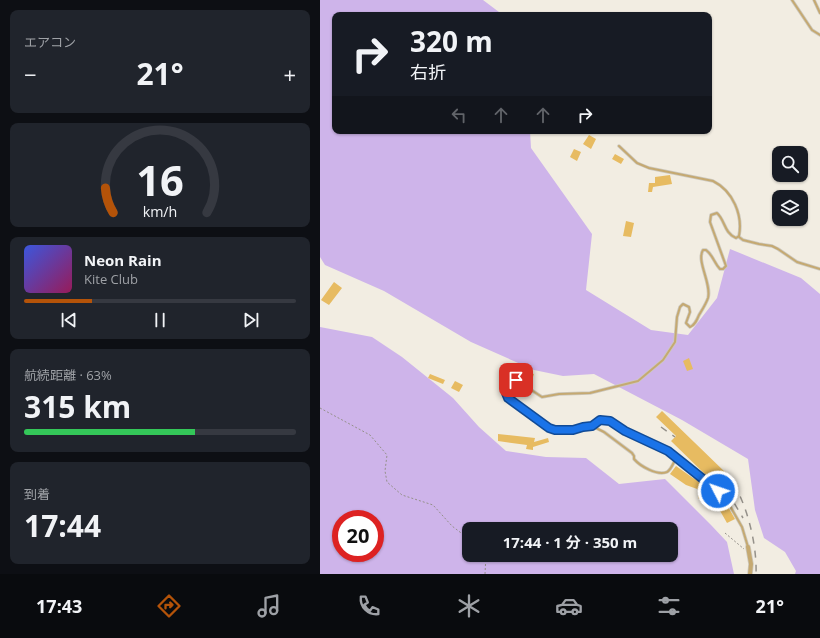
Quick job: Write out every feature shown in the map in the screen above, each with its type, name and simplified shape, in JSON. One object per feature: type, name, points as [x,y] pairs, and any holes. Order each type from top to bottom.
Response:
[{"type":"street","points":[[748,547],[751,564],[750,574]]},
{"type":"lane","points":[[792,0],[812,30],[820,35]]},
{"type":"lane","points":[[814,0],[820,13]]},
{"type":"lane","points":[[619,146],[637,163],[649,168],[713,181],[720,185],[733,200],[740,221],[739,236]]},
{"type":"lane","points":[[739,236],[736,238],[728,233],[720,215],[717,213],[711,215],[710,222],[726,266],[720,270],[710,253],[703,250],[701,256],[708,283],[708,298],[693,326],[690,327],[686,322],[690,312],[689,307],[683,304],[680,307],[677,317],[676,342],[663,360],[638,381],[590,393],[559,394],[542,397],[516,380],[508,384],[506,393],[508,398],[549,428],[555,430],[573,430],[592,426],[600,420],[610,421],[625,431],[668,451],[710,484],[726,499],[742,527],[748,547]]},
{"type":"lane","points":[[739,236],[743,240],[778,249],[797,262],[820,269]]},
{"type":"lane","points":[[592,426],[604,432],[632,454],[638,464],[656,472],[668,471],[676,458]]},
{"type":"path","points":[[320,408],[370,435],[386,455],[385,471],[387,482],[402,495],[433,506],[452,526],[462,534]]},
{"type":"path","points":[[725,533],[749,553]]},
{"type":"path","points":[[485,574],[486,562]]},
{"type":"shaded area","points":[[320,0],[483,0],[499,12],[332,12],[332,134],[530,134],[531,148],[592,234],[586,290],[651,330],[688,335],[717,298],[730,249],[801,278],[820,294],[820,574],[795,574],[796,571],[785,552],[764,538],[755,510],[748,459],[682,420],[594,374],[563,376],[534,370],[471,342],[384,291],[325,265],[320,257]]},
{"type":"shaded area","points":[[320,327],[372,337],[402,357],[453,398],[479,427],[506,451],[546,457],[586,458],[619,484],[665,479],[727,542],[734,574],[320,574]]},
{"type":"building","points":[[589,135],[596,139],[591,149],[583,144]]},
{"type":"building","points":[[574,149],[581,152],[577,161],[570,157]]},
{"type":"building","points":[[615,154],[624,159],[621,164],[612,159]]},
{"type":"building","points":[[670,175],[672,184],[653,187],[652,192],[648,192],[649,183],[655,183],[655,177]]},
{"type":"building","points":[[626,221],[634,223],[631,237],[623,236]]},
{"type":"building","points":[[334,282],[342,288],[329,305],[321,300]]},
{"type":"building","points":[[689,358],[693,369],[687,371],[683,361]]},
{"type":"building","points":[[527,372],[534,374],[531,383],[524,381]]},
{"type":"building","points":[[430,374],[445,380],[443,384],[428,378]]},
{"type":"building","points":[[455,381],[463,385],[459,392],[451,388]]},
{"type":"building","points":[[662,411],[726,473],[715,484],[671,441],[676,436],[656,417]]},
{"type":"building","points":[[498,434],[535,438],[534,442],[548,438],[549,442],[533,447],[533,450],[526,449],[527,445],[498,441]]},
{"type":"building","points":[[676,466],[693,478],[706,484],[703,492],[711,494],[710,499],[701,497],[700,499],[698,498],[700,490],[686,485],[670,474]]},
{"type":"building","points":[[727,505],[735,519],[727,523],[719,509]]},
{"type":"railway","points":[[661,427],[675,437]]},
{"type":"railway","points":[[724,474],[731,481],[743,503],[754,544],[756,574]]},
{"type":"railway","points":[[717,482],[730,496],[743,518]]},
{"type":"route","points":[[516,380],[508,384],[506,388],[508,398],[549,428],[555,430],[573,430],[592,426],[600,420],[610,421],[625,431],[668,451],[718,491]]}]
